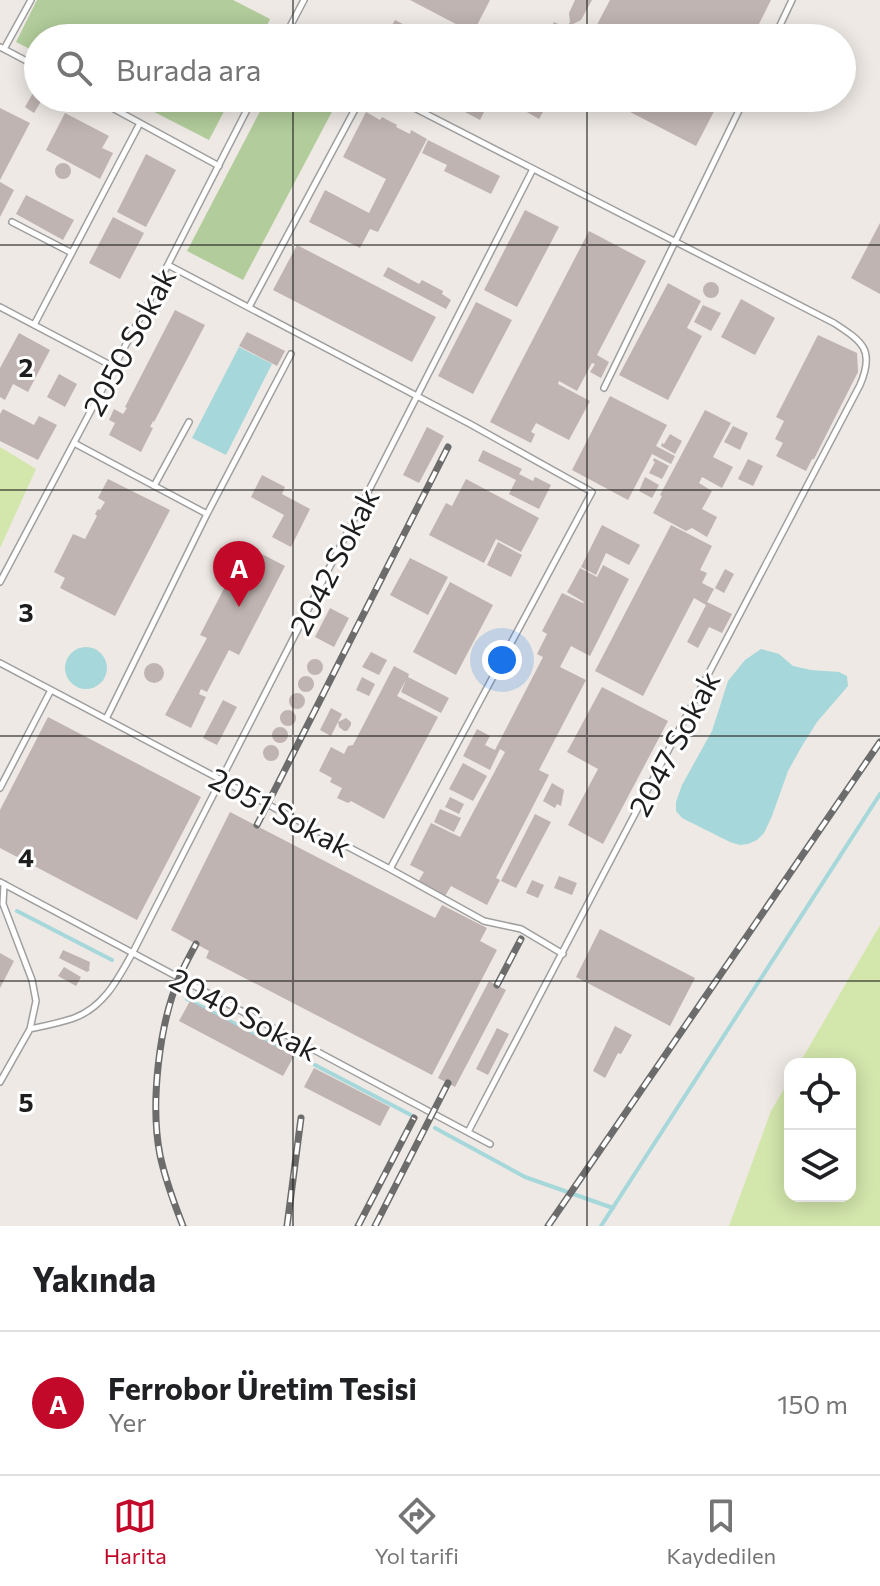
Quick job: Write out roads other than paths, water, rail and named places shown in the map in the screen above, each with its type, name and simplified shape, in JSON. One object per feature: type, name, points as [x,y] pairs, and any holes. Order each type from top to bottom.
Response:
[{"type":"lane","points":[[24,60],[2,48],[31,0]]},
{"type":"lane","points":[[291,24],[304,0]]},
{"type":"lane","points":[[781,24],[792,0]]},
{"type":"lane","points":[[120,112],[219,166]]},
{"type":"lane","name":"2050 Sokak","points":[[0,582],[246,112]]},
{"type":"lane","points":[[249,307],[353,112]]},
{"type":"lane","points":[[422,112],[675,242]]},
{"type":"lane","points":[[604,388],[738,112]]},
{"type":"lane","points":[[34,325],[140,123]]},
{"type":"lane","name":"2042 Sokak","points":[[30,1029],[76,1017],[112,989],[533,169]]},
{"type":"lane","points":[[12,222],[72,253]]},
{"type":"lane","name":"2047 Sokak","points":[[468,1132],[867,370],[866,352],[858,338],[675,242]]},
{"type":"lane","points":[[168,265],[592,492],[390,869]]},
{"type":"lane","points":[[0,307],[114,367]]},
{"type":"lane","points":[[106,719],[207,514],[291,354]]},
{"type":"lane","points":[[154,486],[189,422]]},
{"type":"lane","points":[[74,443],[207,514]]},
{"type":"lane","name":"2051 Sokak","points":[[0,663],[484,921],[521,929],[563,954]]},
{"type":"lane","points":[[0,788],[51,690]]},
{"type":"lane","points":[[0,1082],[30,1029],[36,1001],[32,980],[3,904],[2,883]]},
{"type":"lane","name":"2040 Sokak","points":[[2,883],[490,1144]]},
{"type":"water","points":[[239,347],[272,364],[226,455],[192,438]]},
{"type":"water","points":[[86,647],[101,653],[107,668],[101,683],[86,689],[71,683],[65,668],[71,653]]},
{"type":"water","points":[[761,649],[779,654],[793,666],[839,672],[847,676],[848,686],[817,722],[802,746],[788,771],[764,833],[757,840],[740,845],[682,818],[676,811],[676,802],[712,731],[728,681],[745,660]]},
{"type":"waterway","points":[[601,1226],[880,794]]},
{"type":"waterway","points":[[17,911],[112,960]]},
{"type":"waterway","points":[[187,999],[299,1057]]},
{"type":"waterway","points":[[315,1065],[411,1115]]},
{"type":"waterway","points":[[435,1128],[525,1177],[613,1208]]},
{"type":"railway","points":[[257,825],[448,447]]},
{"type":"railway","points":[[548,1226],[880,742]]},
{"type":"railway","points":[[497,985],[521,939]]},
{"type":"railway","points":[[183,1226],[160,1155],[156,1089],[166,1018],[179,978],[196,944]]},
{"type":"railway","points":[[375,1226],[448,1083]]},
{"type":"railway","points":[[287,1226],[301,1118]]},
{"type":"railway","points":[[358,1226],[414,1118]]},
{"type":"place","name":"Ferrobor Üretim Tesisi","points":[[239,607]]}]
